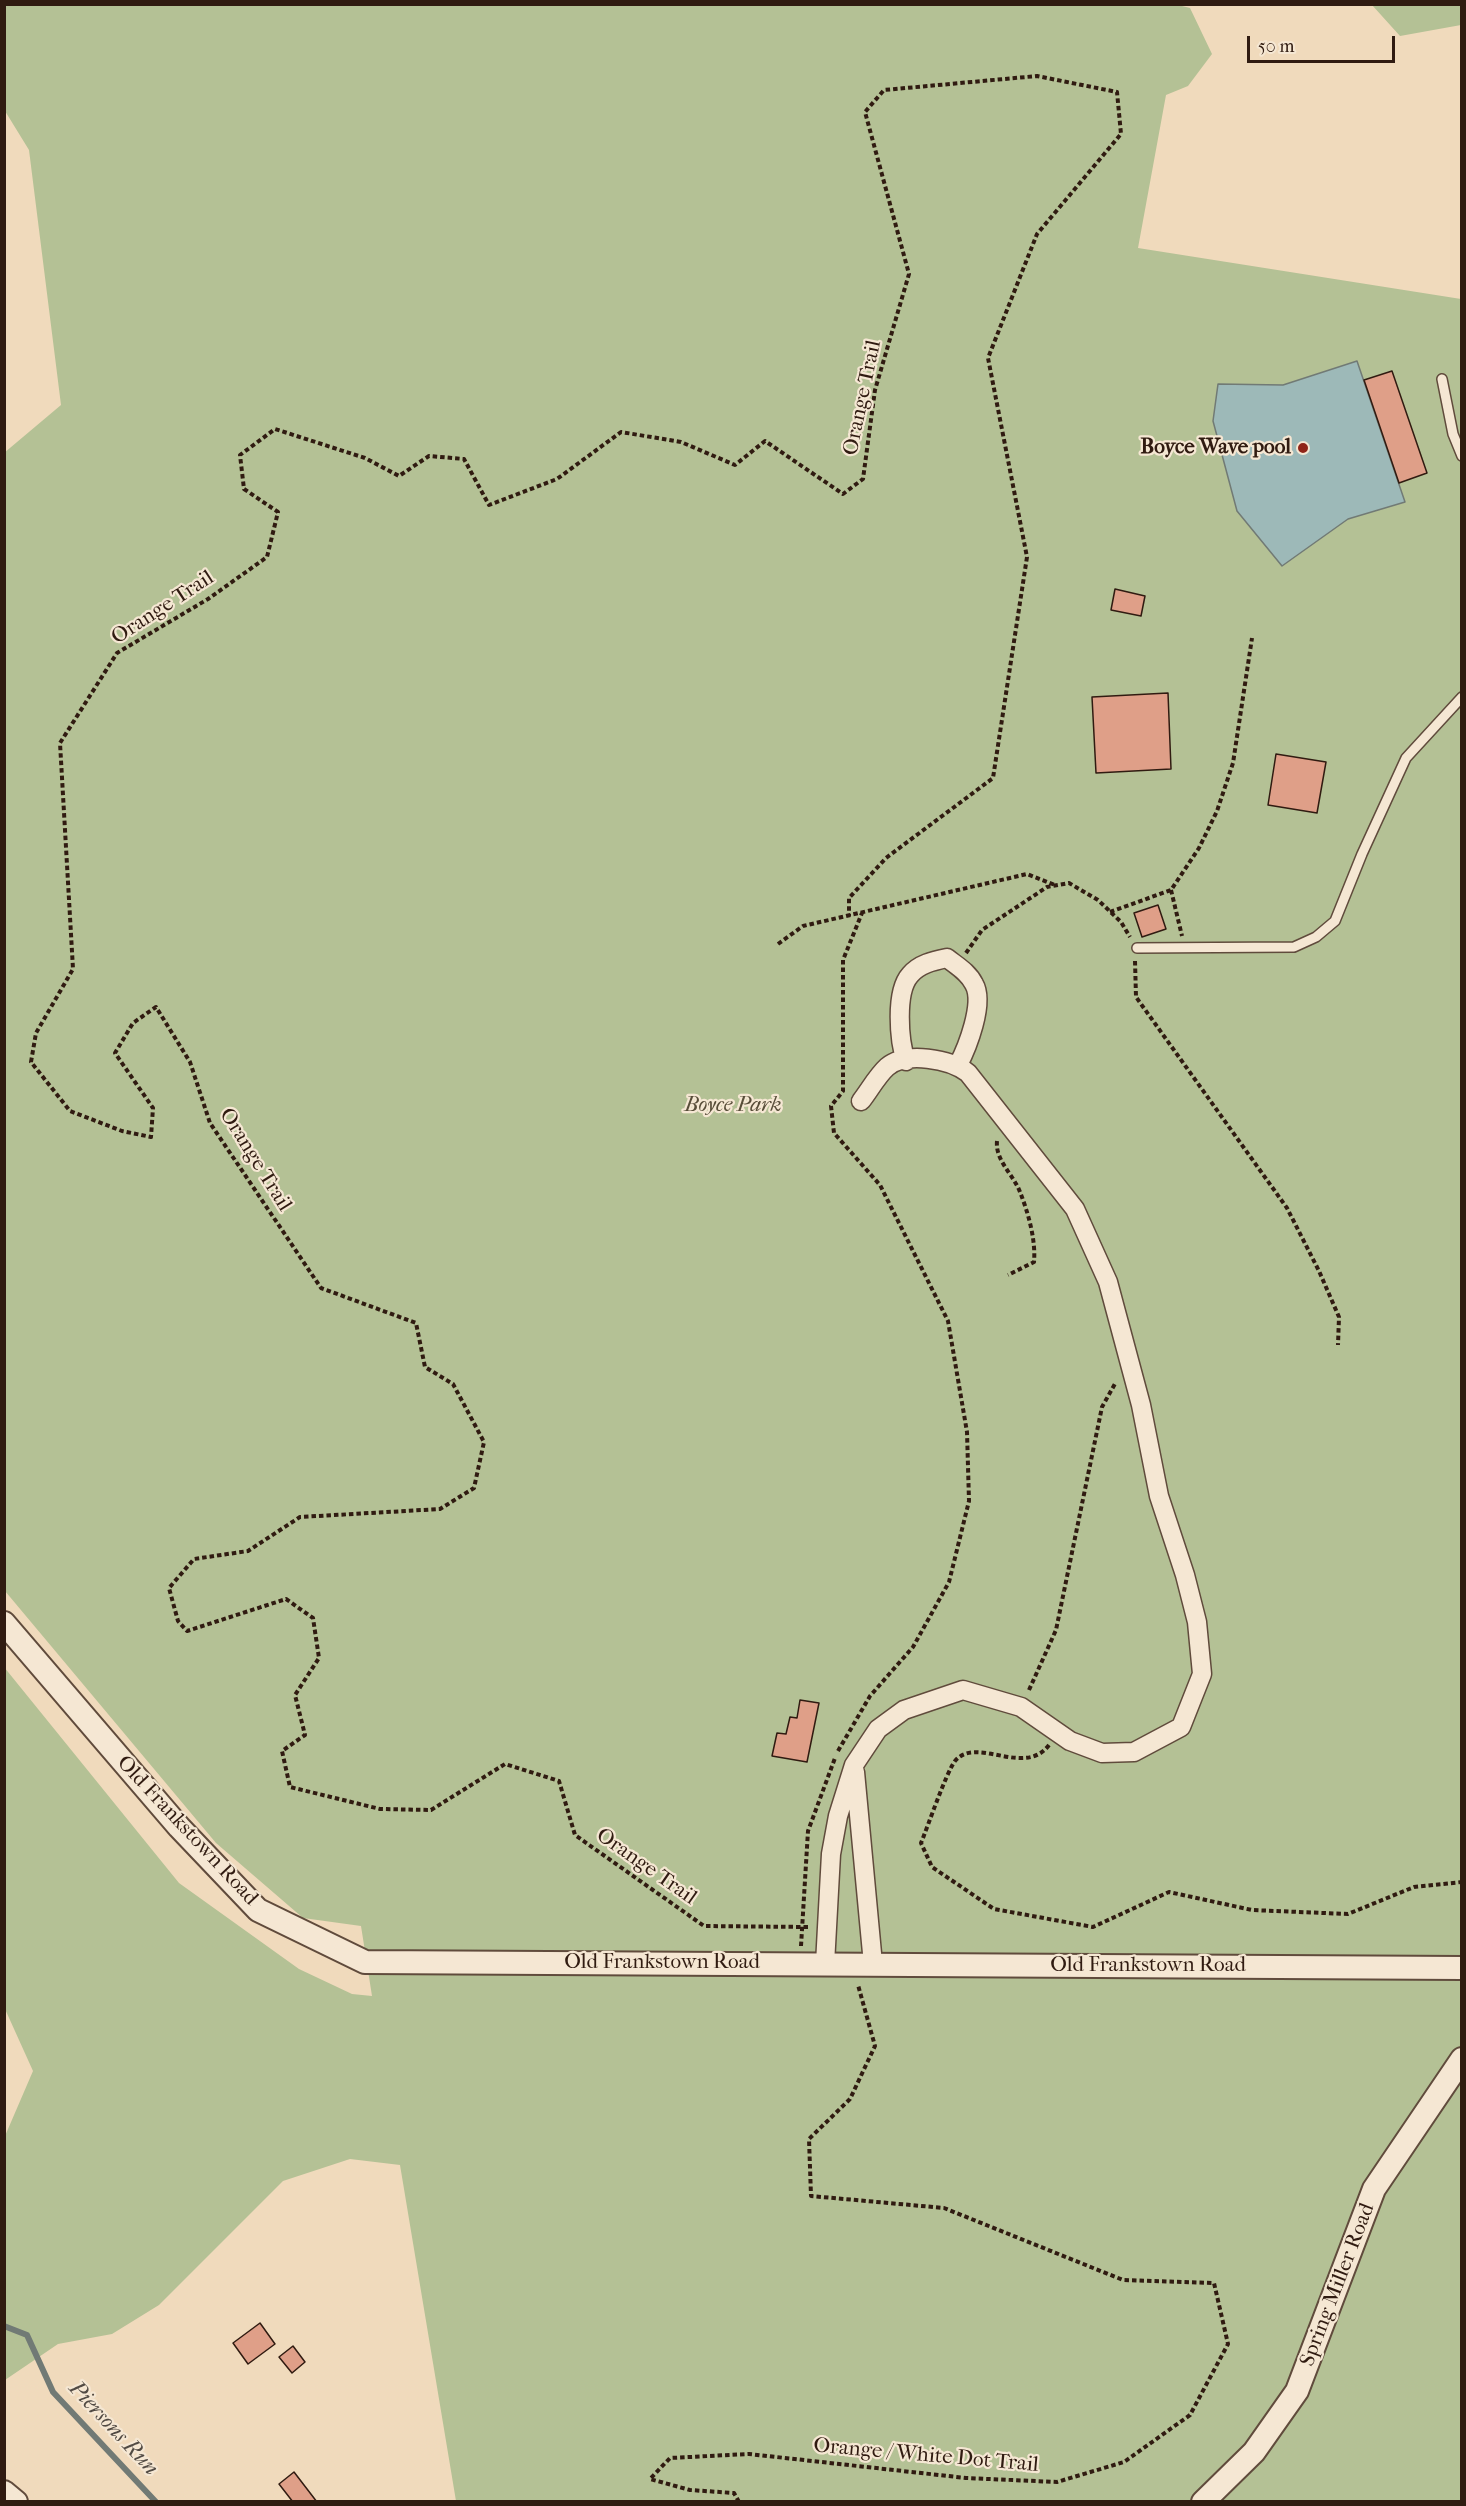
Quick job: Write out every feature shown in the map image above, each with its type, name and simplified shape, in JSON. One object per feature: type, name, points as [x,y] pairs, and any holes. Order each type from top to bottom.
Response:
[{"type":"street","points":[[906,1061],[899,1042],[899,1011],[908,976],[925,963],[947,958],[967,973],[976,986],[976,1008],[967,1048],[958,1065]]},
{"type":"street","points":[[825,1964],[831,1854],[836,1825],[854,1765],[878,1729],[904,1710],[963,1690],[1021,1707],[1071,1741],[1102,1753],[1134,1752],[1181,1728],[1202,1674],[1197,1622],[1185,1575],[1159,1496],[1142,1406],[1108,1282],[1074,1209],[968,1073],[958,1065],[920,1057],[888,1066],[861,1101]]},
{"type":"street","name":"Old Frankstown Road","points":[[4,1623],[179,1827],[258,1910],[365,1962],[1461,1968]]},
{"type":"street","points":[[854,1765],[863,1964]]},
{"type":"street","name":"Spring Miller Road","points":[[1203,2502],[1254,2452],[1297,2391],[1374,2189],[1461,2059]]},
{"type":"street","points":[[4,2492],[16,2502]]},
{"type":"lane","points":[[1442,379],[1453,434],[1461,456]]},
{"type":"lane","points":[[1137,948],[1294,947],[1316,937],[1335,921],[1362,854],[1406,759],[1461,697]]},
{"type":"path","name":"Orange Trail","points":[[827,1927],[705,1926],[574,1835],[559,1781],[505,1764],[430,1810],[380,1809],[290,1787],[282,1751],[305,1735],[295,1695],[319,1658],[313,1618],[286,1599],[188,1631],[178,1621],[169,1588],[194,1559],[248,1551],[300,1517],[440,1509],[474,1488],[484,1442],[453,1384],[424,1366],[416,1323],[321,1288],[210,1123],[190,1062],[156,1007],[133,1023],[115,1053],[153,1108],[151,1137],[122,1131],[70,1111],[31,1062],[36,1033],[73,969],[60,743],[117,653],[208,598],[267,557],[278,512],[244,489],[240,455],[275,429],[365,458],[399,476],[429,456],[464,459],[489,505],[557,479],[621,432],[681,442],[735,465],[765,441],[843,494],[862,479],[875,390],[909,274],[865,112],[884,90],[1037,76],[1117,92],[1121,134],[1037,234],[988,358],[1027,557],[993,778],[886,858],[849,898],[849,916]]},
{"type":"path","points":[[1110,912],[1171,890],[1199,848],[1217,811],[1233,763],[1252,638]]},
{"type":"path","points":[[778,944],[803,926],[1027,874],[1056,885]]},
{"type":"path","points":[[957,965],[982,930],[1047,886],[1069,883],[1098,900],[1121,922],[1137,948],[1136,997],[1287,1208],[1339,1317],[1338,1346]]},
{"type":"path","points":[[1171,890],[1185,948]]},
{"type":"path","points":[[796,1964],[804,1926],[804,1867],[808,1831],[826,1779],[870,1696],[914,1647],[949,1582],[969,1501],[967,1432],[948,1321],[880,1185],[834,1133],[831,1106],[843,1091],[843,960],[862,913]]},
{"type":"path","points":[[1007,1123],[998,1132],[996,1151],[1020,1191],[1035,1249],[1034,1262],[1008,1275]]},
{"type":"path","points":[[1021,1707],[1056,1630],[1102,1407],[1129,1360]]},
{"type":"path","points":[[1058,1733],[1043,1754],[1031,1759],[969,1752],[955,1761],[921,1843],[932,1867],[994,1909],[1093,1927],[1168,1892],[1252,1910],[1348,1914],[1414,1887],[1461,1882]]},
{"type":"path","name":"Orange / White Dot Trail","points":[[739,2502],[734,2493],[690,2490],[650,2479],[670,2458],[749,2454],[966,2478],[1057,2482],[1124,2462],[1190,2415],[1228,2344],[1214,2283],[1123,2280],[944,2208],[811,2196],[809,2139],[850,2099],[875,2046],[863,1964]]},
{"type":"green space","name":"Boyce Park","points":[[1174,4],[1190,8],[1212,54],[1188,86],[1166,95],[1138,248],[1461,299],[1461,2501],[456,2501],[400,2165],[350,2159],[283,2181],[159,2305],[112,2334],[58,2344],[5,2380],[5,2136],[33,2071],[5,2009],[4,1667],[179,1883],[299,1969],[352,1994],[372,1996],[361,1926],[303,1918],[216,1843],[5,1591],[4,453],[61,405],[29,150],[5,111],[5,5]]},
{"type":"green space","points":[[1372,5],[1461,5],[1461,25],[1400,36]]},
{"type":"water","name":"Boyce Wave pool","points":[[1357,361],[1405,502],[1348,519],[1282,566],[1237,511],[1213,421],[1218,384],[1283,385]]},
{"type":"building","points":[[1392,371],[1427,473],[1399,483],[1364,380]]},
{"type":"building","points":[[1115,589],[1145,596],[1141,616],[1111,610]]},
{"type":"building","points":[[1168,693],[1171,769],[1096,773],[1092,697]]},
{"type":"building","points":[[1276,754],[1326,762],[1317,813],[1268,805]]},
{"type":"building","points":[[1158,905],[1166,929],[1142,937],[1134,913]]},
{"type":"building","points":[[800,1700],[819,1703],[807,1762],[772,1756],[777,1733],[786,1734],[790,1717],[797,1718]]},
{"type":"building","points":[[260,2323],[275,2344],[248,2364],[233,2343]]},
{"type":"building","points":[[293,2346],[305,2362],[292,2373],[279,2357]]},
{"type":"building","points":[[294,2472],[317,2502],[293,2502],[279,2484]]},
{"type":"waterway","name":"Piersons Run","points":[[4,2326],[27,2335],[53,2392],[156,2502]]},
{"type":"place","name":"Boyce Wave pool","points":[[1303,448]]}]
